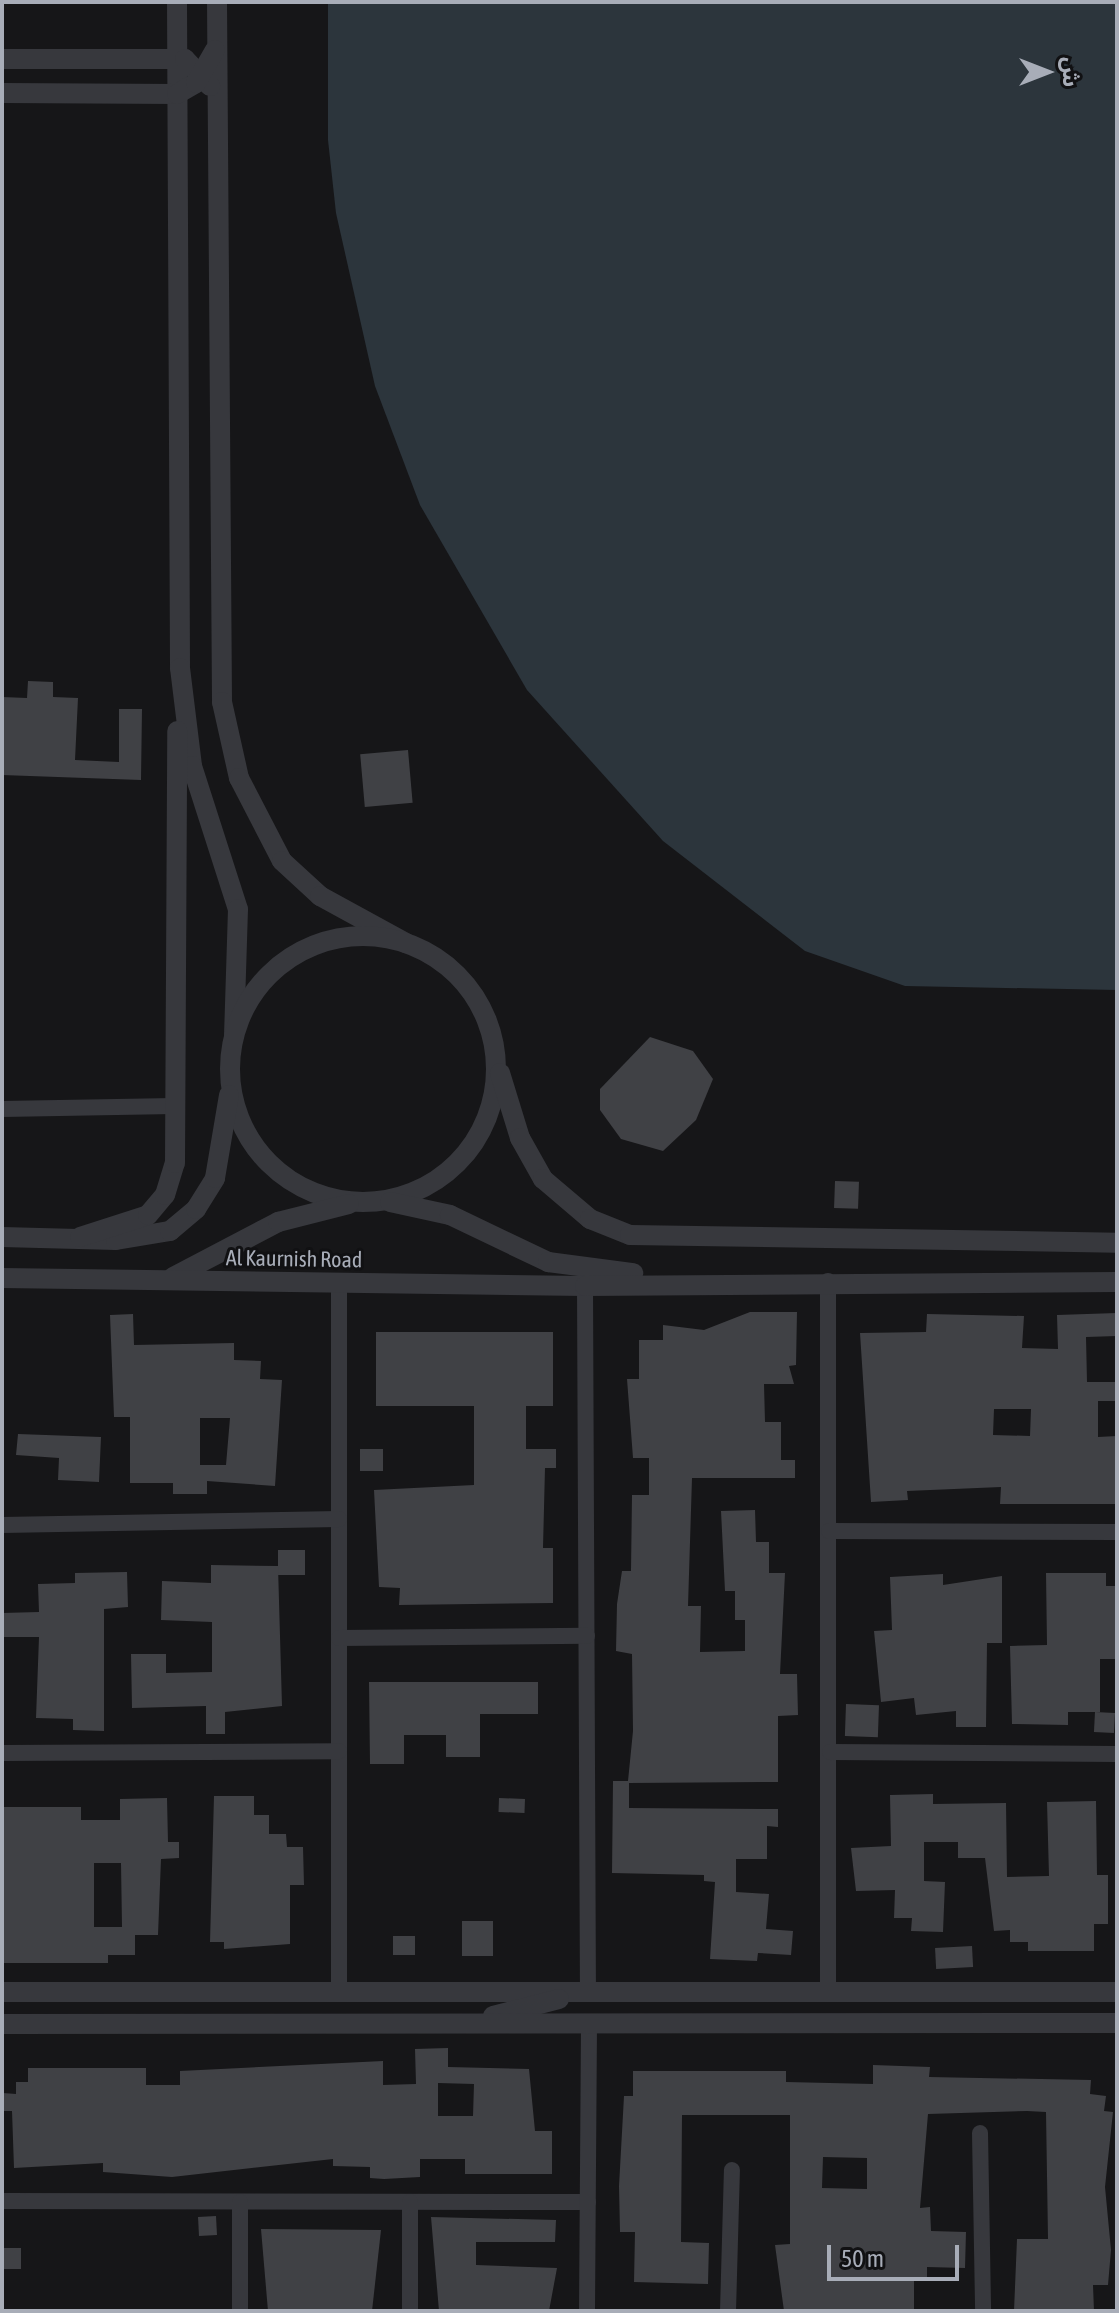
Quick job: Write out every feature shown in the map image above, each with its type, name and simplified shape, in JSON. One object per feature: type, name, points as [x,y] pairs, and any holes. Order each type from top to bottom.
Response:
[{"type":"street","points":[[80,1237],[134,1223],[158,1206],[175,1163],[180,668],[177,2]]},
{"type":"street","points":[[217,2],[218,662],[231,746],[252,811],[282,861],[320,896],[406,943],[468,986],[496,1057],[520,1138],[543,1179],[571,1207],[630,1235],[1117,1243]]},
{"type":"street","points":[[2,93],[177,94],[203,75],[217,39]]},
{"type":"street","points":[[2,59],[177,59],[203,75],[218,109]]},
{"type":"street","points":[[2,1237],[155,1236],[196,1209],[220,1160],[234,1035],[238,909],[192,766],[180,668]]},
{"type":"street","points":[[234,1035],[252,995],[282,963],[320,942],[363,935],[406,943]]},
{"type":"street","points":[[154,1281],[207,1265],[278,1222],[355,1203],[386,1201],[424,1188],[480,1134],[493,1096],[496,1057]]},
{"type":"street","points":[[230,1082],[240,1120],[259,1154],[288,1180],[355,1203]]},
{"type":"street","points":[[2,1109],[174,1106]]},
{"type":"street","points":[[386,1201],[440,1212],[548,1262],[703,1280],[1117,1282]]},
{"type":"street","name":"Al Kaurnish Road","points":[[2,1278],[585,1286],[703,1280]]},
{"type":"street","points":[[828,1281],[828,1992]]},
{"type":"street","points":[[339,1283],[339,1992]]},
{"type":"street","points":[[585,1286],[588,1992]]},
{"type":"street","points":[[2,1525],[339,1519]]},
{"type":"street","points":[[829,1531],[1117,1532]]},
{"type":"street","points":[[339,1638],[587,1636]]},
{"type":"street","points":[[2,1753],[339,1751]]},
{"type":"street","points":[[830,1752],[1117,1754]]},
{"type":"street","points":[[2,1992],[1117,1992]]},
{"type":"street","points":[[466,2023],[588,1992]]},
{"type":"street","points":[[587,2311],[589,2023]]},
{"type":"street","points":[[2,2024],[1117,2023]]},
{"type":"street","points":[[980,2133],[983,2311]]},
{"type":"street","points":[[728,2311],[732,2170]]},
{"type":"street","points":[[2,2201],[588,2202]]},
{"type":"street","points":[[240,2202],[240,2311]]},
{"type":"street","points":[[410,2202],[410,2311]]},
{"type":"shaded area","points":[[328,2],[1117,2],[1117,990],[905,986],[805,951],[663,841],[527,690],[420,505],[375,386],[336,213],[328,140]]},
{"type":"building","points":[[28,681],[53,682],[53,697],[78,698],[75,760],[119,762],[119,709],[142,709],[141,780],[2,775],[2,697],[27,698]]},
{"type":"building","points":[[408,750],[413,803],[365,807],[360,754]]},
{"type":"building","points":[[650,1037],[693,1051],[713,1079],[696,1120],[663,1151],[621,1139],[600,1110],[600,1089]]},
{"type":"building","points":[[835,1181],[859,1182],[858,1209],[834,1208]]},
{"type":"building","points":[[750,1312],[797,1312],[796,1365],[789,1366],[794,1384],[764,1384],[765,1422],[781,1422],[781,1460],[795,1460],[795,1478],[692,1478],[688,1606],[701,1606],[700,1652],[745,1651],[745,1620],[735,1620],[735,1591],[725,1591],[721,1511],[755,1510],[756,1542],[769,1542],[769,1573],[785,1573],[780,1674],[797,1674],[798,1715],[778,1716],[778,1782],[629,1783],[629,1808],[778,1809],[778,1827],[767,1826],[767,1859],[736,1859],[736,1892],[769,1894],[766,1929],[793,1931],[791,1955],[758,1953],[757,1961],[710,1959],[715,1882],[704,1881],[704,1875],[612,1873],[613,1781],[628,1781],[633,1731],[632,1654],[616,1651],[617,1604],[622,1571],[631,1571],[632,1495],[649,1495],[649,1458],[633,1458],[627,1379],[639,1379],[639,1340],[663,1340],[663,1325],[704,1330]]},
{"type":"building","points":[[1117,1313],[1117,1336],[1086,1337],[1087,1382],[1117,1382],[1117,1401],[1098,1401],[1098,1437],[1117,1436],[1117,1504],[1000,1504],[1001,1487],[907,1491],[908,1500],[871,1502],[860,1333],[926,1332],[927,1314],[1024,1316],[1022,1348],[1058,1349],[1057,1315]],"holes":[[[994,1409],[1031,1409],[1030,1436],[993,1435]]]},
{"type":"building","points":[[133,1314],[134,1345],[234,1343],[234,1360],[261,1361],[260,1379],[282,1380],[275,1486],[207,1481],[207,1494],[173,1494],[173,1483],[130,1483],[130,1417],[114,1417],[110,1315]],"holes":[[[200,1418],[230,1418],[226,1465],[200,1465]]]},
{"type":"building","points":[[376,1332],[553,1332],[553,1406],[526,1406],[526,1449],[556,1449],[556,1468],[545,1468],[543,1548],[553,1548],[553,1603],[399,1605],[400,1588],[379,1587],[374,1490],[474,1485],[474,1406],[376,1406]]},
{"type":"building","points":[[18,1434],[101,1437],[99,1482],[58,1480],[59,1458],[16,1455]]},
{"type":"building","points":[[360,1449],[383,1449],[383,1471],[360,1471]]},
{"type":"building","points":[[278,1550],[305,1550],[305,1575],[278,1575]]},
{"type":"building","points":[[211,1565],[278,1566],[282,1706],[225,1712],[225,1734],[206,1734],[206,1706],[132,1708],[131,1654],[166,1654],[166,1673],[212,1672],[212,1622],[161,1620],[162,1581],[211,1583]]},
{"type":"building","points":[[127,1572],[128,1607],[104,1609],[104,1731],[73,1730],[73,1719],[36,1718],[39,1637],[2,1637],[2,1613],[39,1612],[38,1584],[75,1583],[75,1573]]},
{"type":"building","points":[[1046,1573],[1106,1573],[1106,1586],[1117,1586],[1117,1659],[1100,1659],[1100,1712],[1068,1712],[1068,1725],[1012,1724],[1010,1646],[1047,1645]]},
{"type":"building","points":[[943,1574],[943,1585],[1002,1576],[1002,1643],[987,1643],[986,1727],[956,1727],[956,1711],[916,1715],[914,1698],[881,1702],[874,1631],[892,1630],[890,1577]]},
{"type":"building","points":[[369,1682],[538,1682],[538,1714],[480,1714],[480,1757],[446,1757],[446,1735],[404,1735],[404,1764],[370,1764]]},
{"type":"building","points":[[846,1704],[879,1705],[878,1737],[845,1736]]},
{"type":"building","points":[[1095,1712],[1115,1713],[1114,1733],[1094,1732]]},
{"type":"building","points":[[933,1794],[933,1804],[1006,1803],[1007,1877],[1049,1876],[1047,1802],[1096,1801],[1097,1875],[1108,1875],[1108,1924],[1094,1924],[1094,1951],[1028,1951],[1028,1942],[1010,1942],[1010,1930],[994,1931],[985,1858],[958,1858],[958,1842],[924,1842],[924,1881],[945,1882],[943,1932],[911,1931],[912,1918],[894,1918],[895,1890],[856,1891],[851,1848],[891,1846],[890,1795]]},
{"type":"building","points":[[214,1796],[254,1796],[254,1815],[269,1815],[269,1834],[286,1834],[287,1847],[303,1847],[304,1885],[290,1885],[290,1944],[224,1949],[224,1942],[210,1942]]},
{"type":"building","points":[[167,1798],[168,1842],[179,1842],[179,1858],[161,1859],[158,1935],[135,1935],[135,1955],[108,1955],[108,1963],[2,1963],[2,1807],[81,1807],[81,1820],[120,1820],[120,1799]],"holes":[[[94,1863],[121,1863],[122,1927],[94,1927]]]},
{"type":"building","points":[[499,1798],[525,1799],[524,1813],[499,1812]]},
{"type":"building","points":[[462,1921],[493,1921],[493,1956],[462,1956]]},
{"type":"building","points":[[393,1936],[415,1936],[415,1955],[393,1955]]},
{"type":"building","points":[[972,1946],[973,1967],[936,1969],[935,1948]]},
{"type":"building","points":[[448,2048],[448,2067],[529,2069],[535,2131],[552,2131],[552,2174],[465,2174],[465,2159],[420,2159],[420,2177],[384,2179],[370,2178],[370,2167],[333,2166],[333,2159],[172,2177],[103,2172],[103,2163],[14,2168],[12,2111],[3,2111],[3,2093],[16,2094],[16,2082],[28,2082],[28,2068],[146,2068],[146,2085],[180,2085],[180,2071],[383,2061],[383,2085],[416,2084],[415,2049]],"holes":[[[438,2083],[474,2084],[473,2116],[438,2116]]]},
{"type":"building","points":[[873,2065],[930,2067],[929,2077],[1091,2080],[1090,2094],[1106,2096],[1104,2111],[1113,2112],[1105,2187],[1111,2250],[1108,2285],[1093,2285],[1094,2311],[1014,2311],[1017,2239],[1048,2239],[1046,2112],[928,2114],[920,2208],[930,2207],[931,2231],[966,2232],[965,2268],[927,2267],[927,2277],[914,2277],[914,2311],[784,2311],[775,2245],[790,2244],[790,2115],[682,2115],[681,2242],[709,2243],[708,2284],[634,2282],[635,2232],[620,2232],[619,2186],[624,2096],[633,2096],[633,2071],[786,2071],[786,2082],[873,2084]],"holes":[[[823,2157],[867,2158],[867,2189],[822,2188]]]},
{"type":"building","points":[[216,2216],[217,2235],[199,2236],[198,2217]]},
{"type":"building","points":[[431,2217],[556,2220],[555,2242],[476,2242],[476,2265],[557,2268],[549,2311],[439,2311]]},
{"type":"building","points":[[261,2229],[381,2230],[372,2311],[268,2311]]},
{"type":"building","points":[[4,2248],[21,2248],[21,2269],[4,2269]]}]
